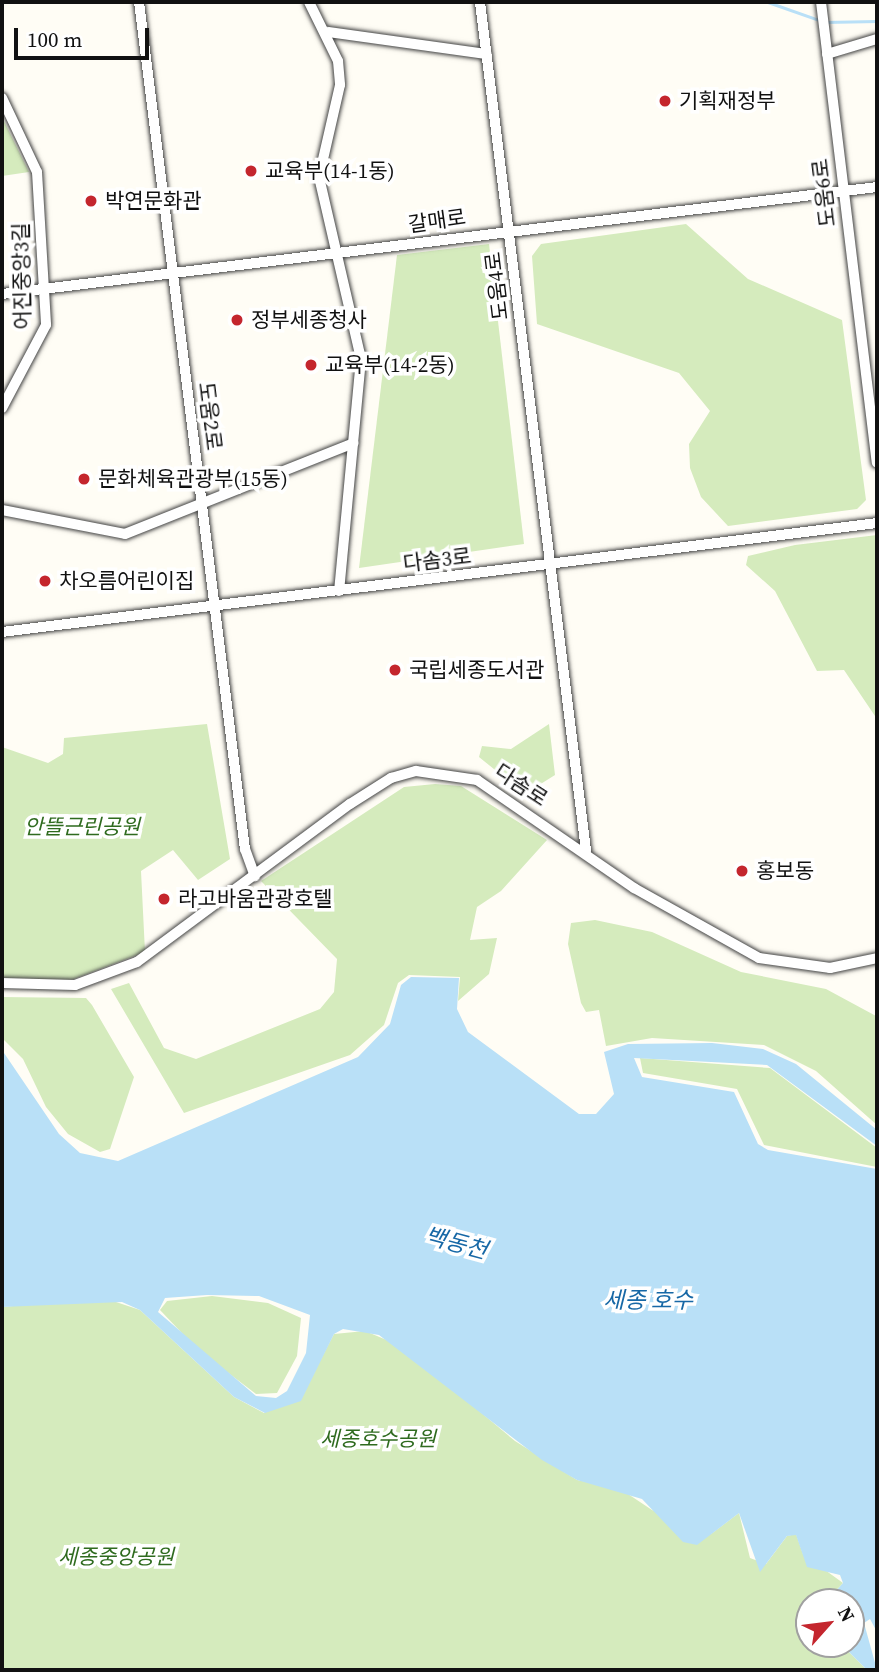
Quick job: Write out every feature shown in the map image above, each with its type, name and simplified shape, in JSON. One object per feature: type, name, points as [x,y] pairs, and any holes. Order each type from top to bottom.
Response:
[{"type":"street","name":"도움2로","points":[[139,2],[246,849],[256,876]]},
{"type":"street","points":[[309,2],[328,32],[340,85],[319,177],[361,359],[339,591]]},
{"type":"street","name":"도움4로","points":[[480,2],[586,851]]},
{"type":"street","name":"도움6로","points":[[821,4],[877,463]]},
{"type":"street","points":[[328,32],[486,54]]},
{"type":"street","points":[[827,54],[877,39]]},
{"type":"street","name":"어진중앙3길","points":[[2,98],[37,172],[44,290],[42,340],[2,408]]},
{"type":"street","name":"갈매로","points":[[2,294],[877,187]]},
{"type":"street","points":[[2,510],[114,535],[354,443]]},
{"type":"street","name":"다솜3로","points":[[2,632],[550,566],[877,523]]},
{"type":"street","name":"다솜로","points":[[2,983],[50,988],[106,977],[256,876],[391,778],[416,771],[477,780],[586,851],[634,888],[759,958],[831,968],[877,958]]},
{"type":"green space","points":[[2,117],[29,172],[2,176]]},
{"type":"green space","points":[[686,224],[748,279],[842,320],[866,500],[857,509],[728,526],[701,497],[690,468],[689,444],[710,411],[679,373],[537,324],[532,256],[541,244]]},
{"type":"green space","points":[[489,244],[524,544],[359,568],[397,255]]},
{"type":"green space","points":[[877,535],[877,719],[844,670],[817,671],[775,591],[746,565],[748,556],[795,545]]},
{"type":"green space","name":"안뜰근린공원","points":[[207,724],[230,859],[198,880],[173,850],[141,871],[145,952],[50,988],[2,977],[2,747],[48,763],[63,754],[64,738]]},
{"type":"green space","points":[[549,724],[555,775],[531,790],[521,791],[479,757],[482,746],[511,749]]},
{"type":"green space","points":[[435,784],[461,786],[547,840],[501,891],[477,907],[470,940],[497,938],[489,974],[458,1001],[460,977],[409,975],[398,983],[384,1025],[350,1055],[184,1113],[111,989],[129,983],[164,1048],[196,1059],[320,1009],[334,992],[337,959],[261,881],[404,787]]},
{"type":"green space","points":[[595,920],[652,932],[741,972],[826,989],[876,1016],[877,1125],[816,1071],[764,1045],[652,1038],[606,1046],[599,1010],[586,1012],[581,1003],[568,944],[571,923]]},
{"type":"green space","points":[[2,997],[86,998],[92,1005],[134,1077],[110,1149],[100,1152],[68,1134],[46,1107],[23,1059],[2,1038]]},
{"type":"green space","points":[[640,1058],[770,1068],[877,1148],[877,1167],[764,1145],[737,1089],[643,1073]]},
{"type":"green space","name":"세종호수공원","points":[[212,1296],[268,1303],[301,1318],[297,1356],[277,1393],[256,1394],[197,1349],[160,1310],[167,1301]]},
{"type":"green space","name":"세종중앙공원","points":[[104,1298],[140,1310],[234,1397],[264,1413],[311,1378],[334,1334],[365,1331],[401,1346],[515,1441],[577,1480],[619,1488],[652,1510],[711,1534],[739,1513],[750,1558],[766,1564],[787,1536],[796,1534],[803,1554],[843,1583],[839,1588],[795,1588],[795,1658],[855,1658],[867,1670],[2,1670],[2,1307]]},
{"type":"water","name":"세종 호수","points":[[411,977],[459,978],[457,1009],[468,1032],[579,1114],[596,1114],[614,1094],[604,1052],[628,1044],[712,1043],[763,1049],[796,1064],[877,1130],[877,1146],[767,1065],[634,1058],[642,1077],[734,1092],[758,1144],[768,1150],[877,1169],[877,1632],[870,1619],[865,1622],[865,1588],[839,1588],[843,1583],[840,1575],[807,1567],[796,1535],[787,1536],[760,1572],[739,1513],[697,1545],[683,1542],[642,1499],[577,1480],[542,1460],[379,1335],[343,1329],[334,1334],[301,1401],[265,1413],[234,1397],[140,1310],[122,1302],[2,1307],[2,1050],[59,1134],[80,1153],[118,1161],[358,1057],[390,1024],[401,985]],"holes":[[[207,1295],[259,1296],[310,1315],[306,1353],[287,1391],[276,1398],[256,1396],[158,1312],[165,1298]]]},
{"type":"water","name":"세종 호수","points":[[865,1627],[877,1670],[867,1670],[855,1658],[865,1658]]},
{"type":"waterway","points":[[768,2],[819,20]]},
{"type":"waterway","points":[[825,22],[877,21]]},
{"type":"place","name":"기획재정부","points":[[665,101]]},
{"type":"place","name":"교육부(14-1동)","points":[[251,171]]},
{"type":"place","name":"박연문화관","points":[[91,201]]},
{"type":"place","name":"정부세종청사","points":[[237,320]]},
{"type":"place","name":"교육부(14-2동)","points":[[311,365]]},
{"type":"place","name":"문화체육관광부(15동)","points":[[84,479]]},
{"type":"place","name":"차오름어린이집","points":[[45,581]]},
{"type":"place","name":"국립세종도서관","points":[[395,670]]},
{"type":"place","name":"홍보동","points":[[742,871]]},
{"type":"place","name":"라고바움관광호텔","points":[[164,899]]},
{"type":"water label","name":"백동천","points":[[456,1243]]}]
